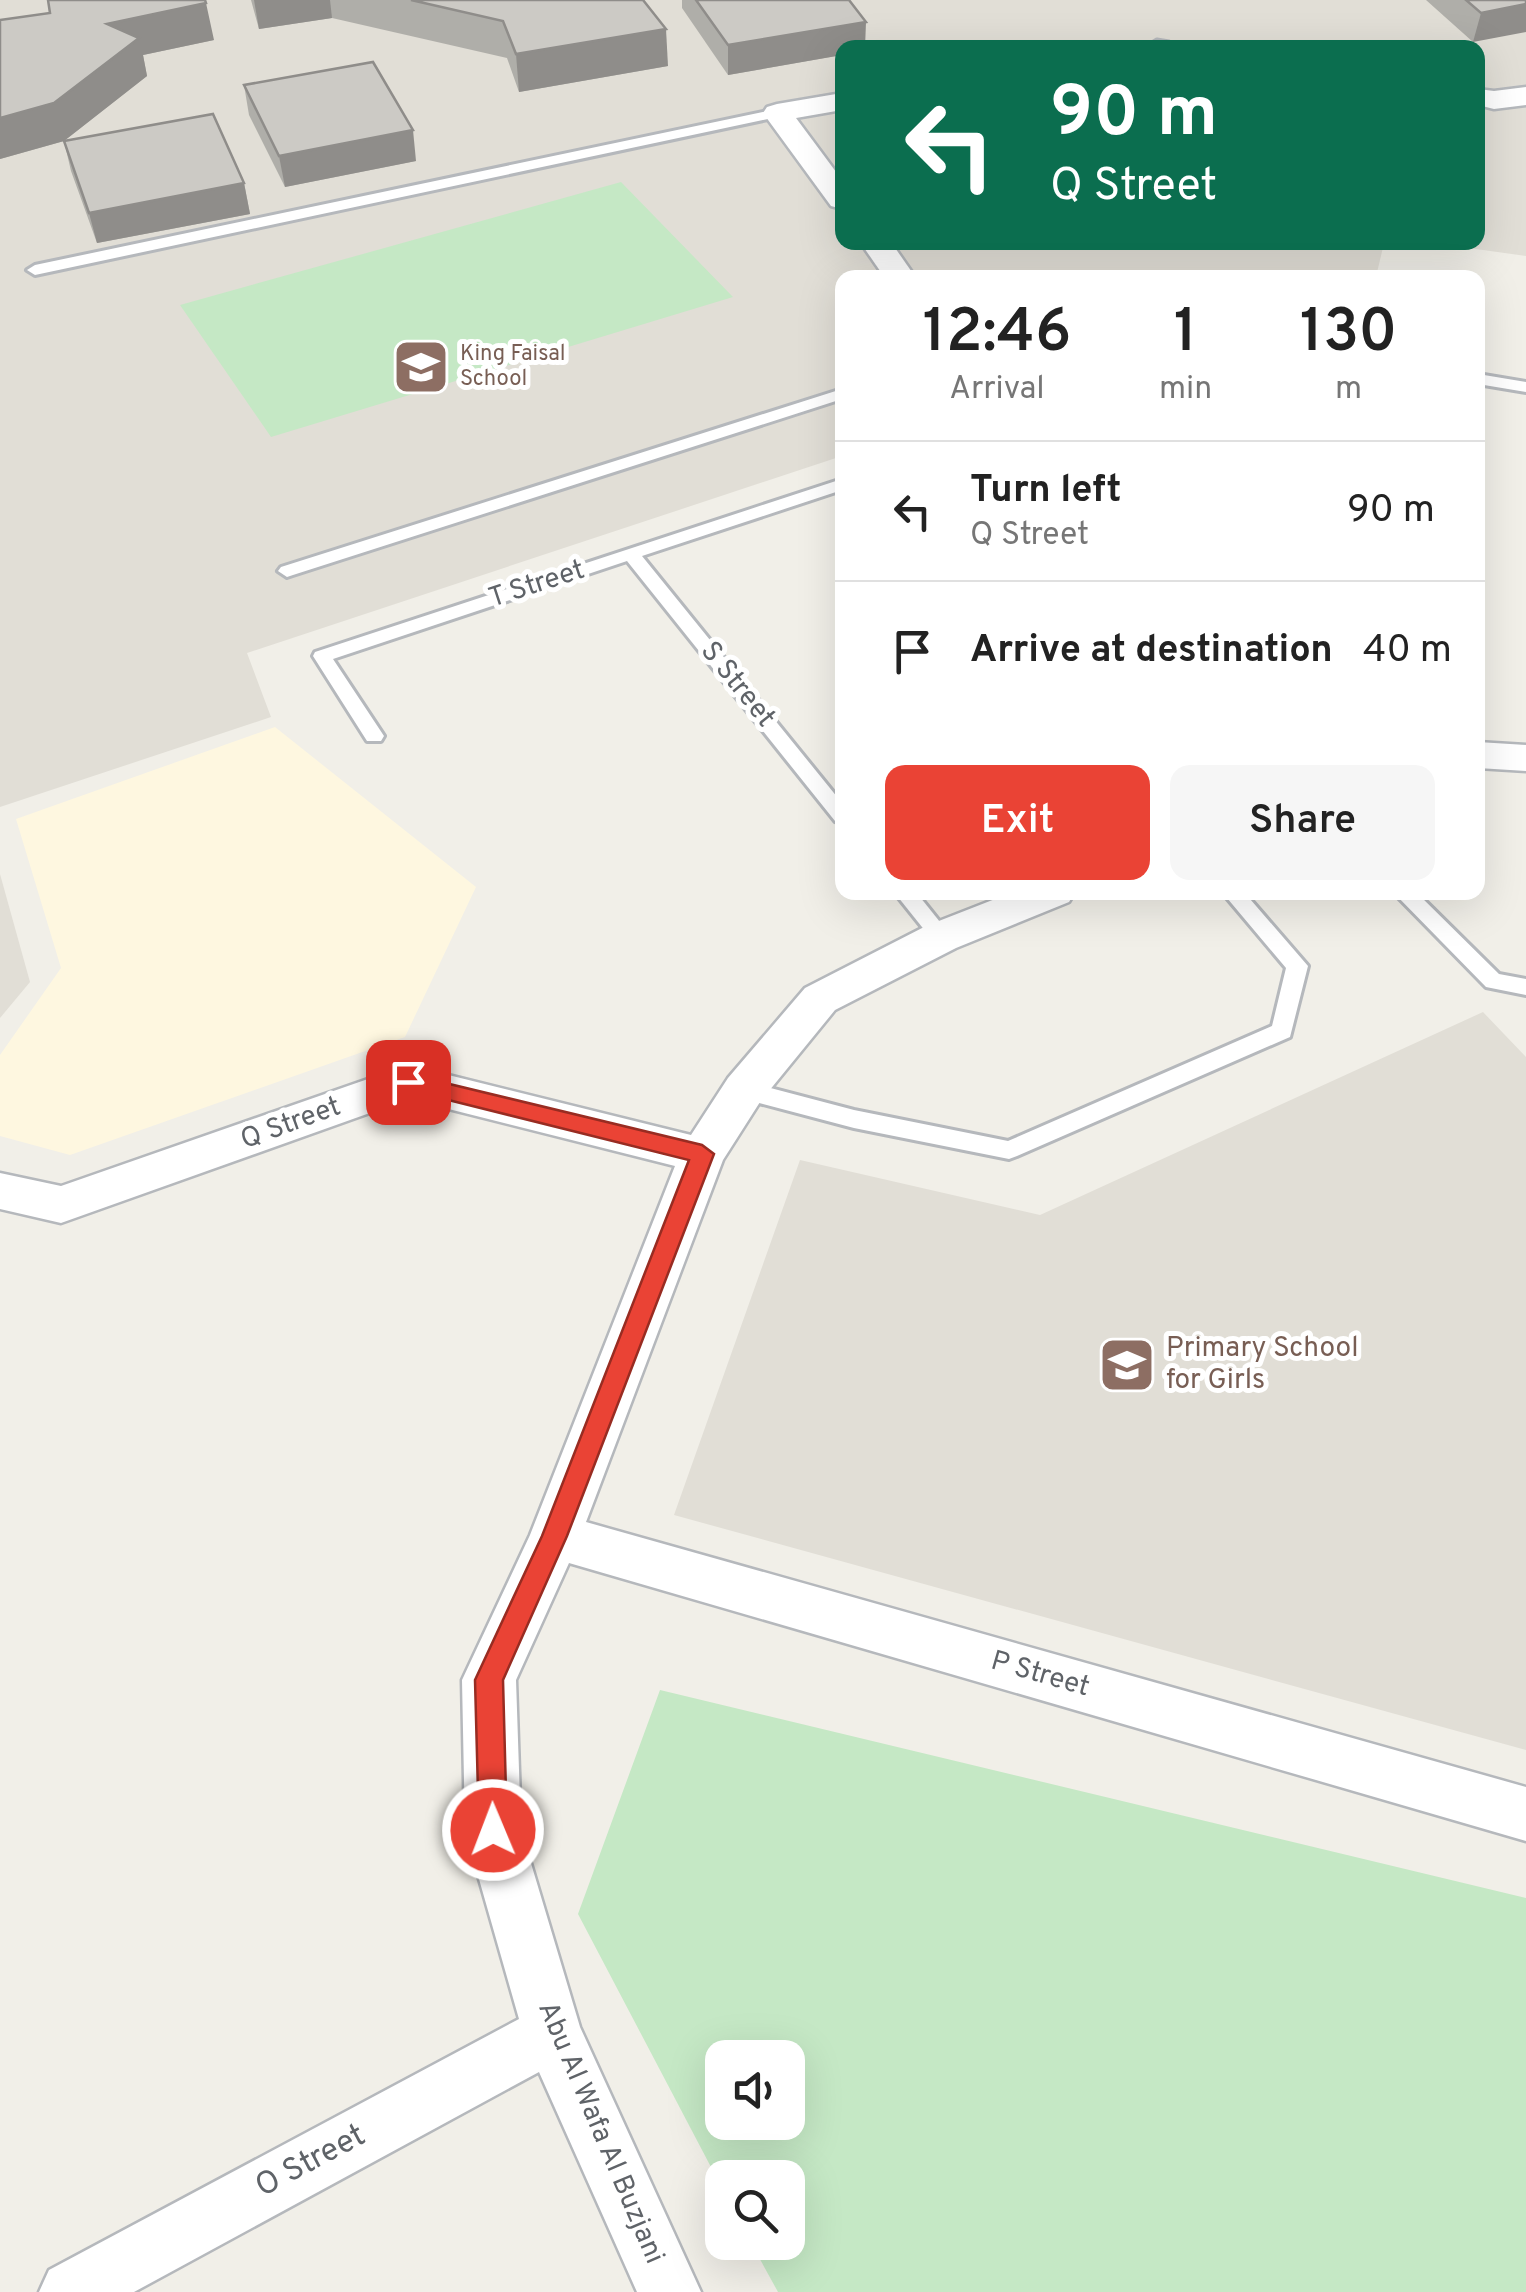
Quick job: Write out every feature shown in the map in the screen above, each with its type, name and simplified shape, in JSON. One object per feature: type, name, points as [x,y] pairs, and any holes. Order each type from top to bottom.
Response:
[{"type":"street","points":[[1485,98],[1526,96]]},
{"type":"street","points":[[835,103],[777,113],[835,191]]},
{"type":"street","points":[[1485,755],[1526,758]]},
{"type":"street","name":"Abu Al Wafa Al Buzjani","points":[[669,2292],[552,2033],[493,1830],[489,1680],[554,1536],[702,1154],[744,1090],[820,998],[940,937],[1035,900]]},
{"type":"street","name":"Q Street","points":[[0,1191],[61,1206],[408,1082],[702,1154]]},
{"type":"street","name":"P Street","points":[[554,1536],[1526,1814]]},
{"type":"street","name":"O Street","points":[[71,2292],[552,2033]]},
{"type":"lane","points":[[35,270],[777,113]]},
{"type":"lane","points":[[1485,380],[1526,387]]},
{"type":"lane","points":[[287,571],[835,396]]},
{"type":"lane","name":"T Street","points":[[374,736],[322,656],[835,486]]},
{"type":"lane","name":"S Street","points":[[631,554],[835,807]]},
{"type":"lane","points":[[910,900],[940,937]]},
{"type":"lane","points":[[744,1090],[854,1119],[1009,1150],[1282,1032],[1298,966],[1239,900]]},
{"type":"lane","points":[[1411,900],[1493,981],[1526,987]]},
{"type":"shaded area","name":"King Faisal School","points":[[0,0],[1526,0],[1526,256],[1483,250],[1485,40],[835,40],[835,250],[1382,250],[1378,270],[835,270],[835,458],[247,653],[271,717],[0,807]]},
{"type":"shaded area","points":[[275,727],[476,887],[405,1037],[70,1155],[0,1136],[0,1055],[61,968],[16,819]]},
{"type":"shaded area","points":[[0,874],[30,982],[0,1018]]},
{"type":"shaded area","name":"Primary School for Girls","points":[[1483,1012],[1526,1057],[1526,1750],[674,1515],[800,1160],[1040,1215]]},
{"type":"green space","points":[[621,182],[733,297],[271,437],[180,305]]},
{"type":"green space","points":[[660,1690],[1526,1898],[1526,2292],[778,2292],[760,2260],[805,2260],[805,2160],[707,2160],[578,1914]]},
{"type":"building","points":[[48,0],[206,3],[107,24],[139,38],[54,103],[0,118],[0,20],[50,13]]},
{"type":"building","points":[[411,0],[643,0],[666,29],[516,54],[503,21]]},
{"type":"building","points":[[696,0],[849,0],[866,22],[728,45]]},
{"type":"building","points":[[1466,0],[1526,0],[1526,4],[1481,13]]},
{"type":"building","points":[[373,62],[413,130],[279,156],[244,85]]},
{"type":"building","points":[[213,114],[244,183],[89,213],[64,141]]},
{"type":"place","name":"King Faisal School","points":[[421,367]]},
{"type":"place","name":"Primary School for Girls","points":[[1127,1365]]},
{"type":"route","points":[[408,1082],[702,1154],[554,1536],[489,1680],[493,1830]]}]
